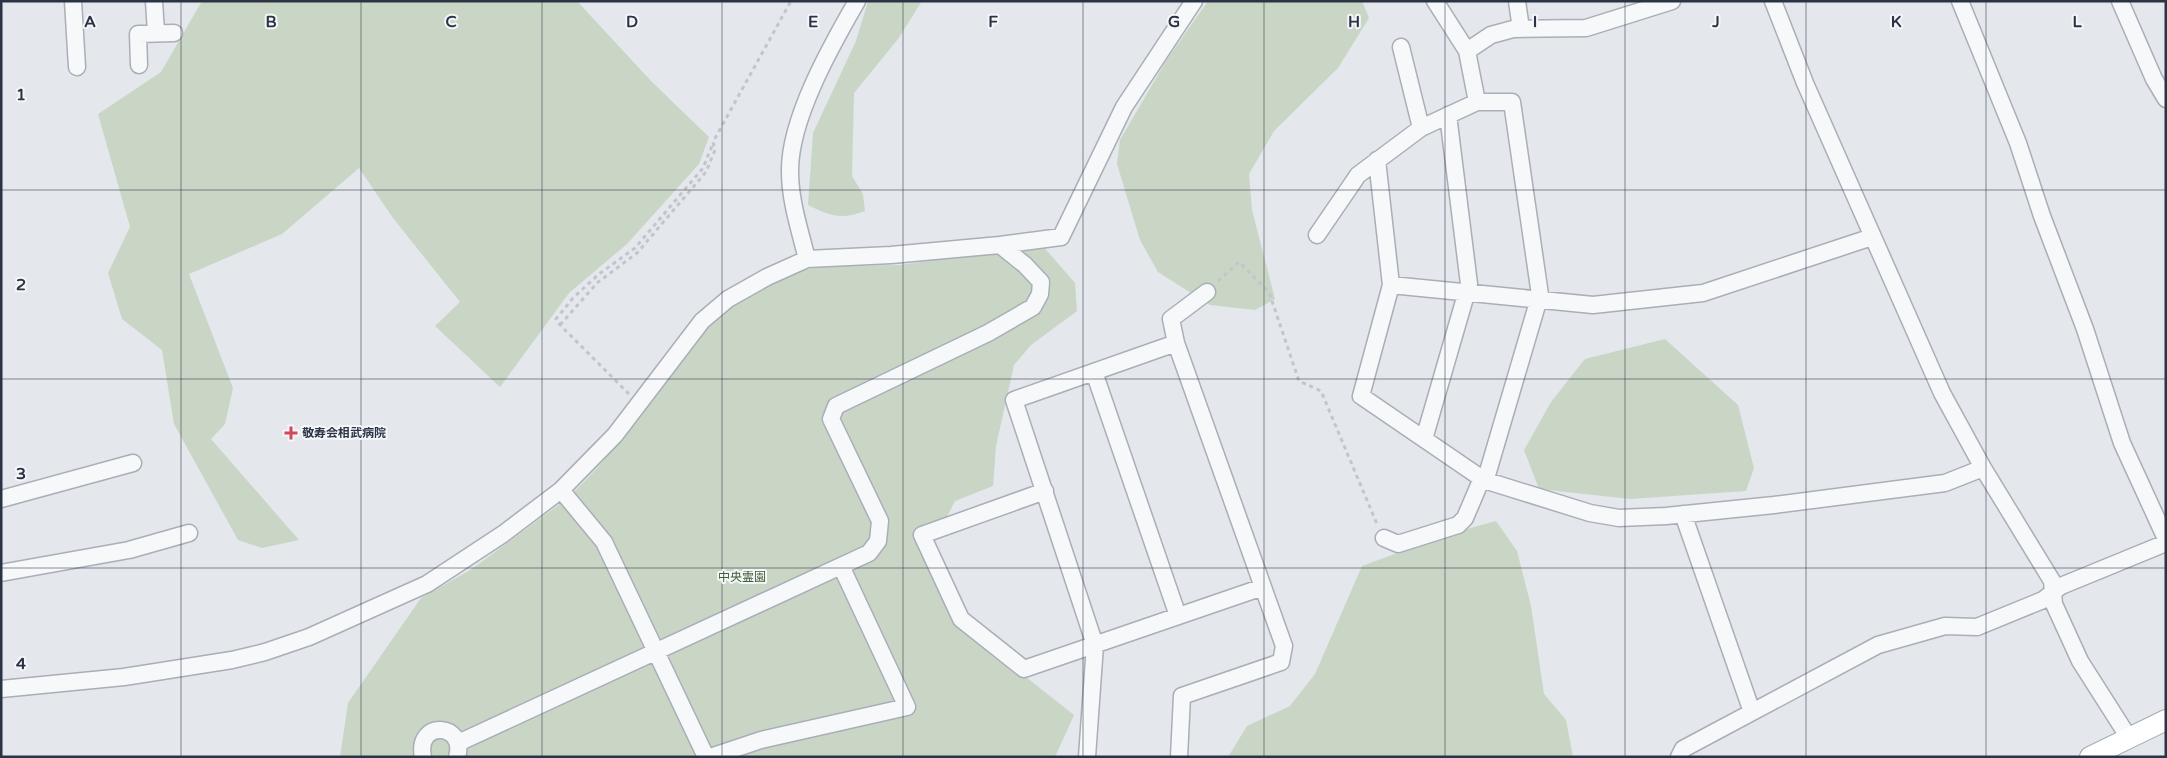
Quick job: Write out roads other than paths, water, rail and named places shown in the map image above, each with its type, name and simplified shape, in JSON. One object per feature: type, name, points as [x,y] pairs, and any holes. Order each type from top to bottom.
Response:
[{"type":"main road","points":[[2090,757],[2166,720]]},
{"type":"street","points":[[73,1],[77,67]]},
{"type":"street","points":[[154,1],[156,33]]},
{"type":"street","points":[[806,259],[793,202],[790,171],[794,142],[804,109],[840,31],[857,1]]},
{"type":"street","points":[[1,690],[124,677],[232,660],[265,652],[309,637],[426,584],[503,534],[561,490],[615,435],[702,321],[728,299],[767,277],[806,259],[892,255],[1061,237],[1124,107],[1194,1]]},
{"type":"street","points":[[1434,1],[1466,51],[1478,102]]},
{"type":"street","points":[[1517,1],[1521,30]]},
{"type":"street","points":[[1466,51],[1491,35],[1521,30],[1586,28],[1672,1]]},
{"type":"street","points":[[1773,1],[1805,83],[1942,394],[1983,468],[2052,581],[2054,604],[2080,661],[2129,738]]},
{"type":"street","points":[[1960,1],[2018,143],[2042,216],[2085,329],[2122,443],[2166,539]]},
{"type":"street","points":[[2120,1],[2154,79],[2166,99]]},
{"type":"street","points":[[139,65],[138,34],[174,33]]},
{"type":"street","points":[[1401,47],[1421,128]]},
{"type":"street","points":[[1317,235],[1358,175],[1421,128],[1478,102],[1512,102],[1540,295],[1484,480],[1465,518],[1458,525],[1398,544],[1384,538]]},
{"type":"street","points":[[1424,439],[1469,284],[1448,115]]},
{"type":"street","points":[[1377,160],[1391,285],[1361,396],[1484,480],[1590,513],[1619,518],[1774,505],[1946,483],[1983,468]]},
{"type":"street","points":[[1391,285],[1593,305],[1704,293],[1872,237]]},
{"type":"street","points":[[423,757],[422,742],[434,730],[450,733],[458,750],[873,549],[878,541],[881,526],[831,418],[836,406],[988,334],[1033,307],[1040,294],[1041,282],[1025,265],[1000,245]]},
{"type":"street","points":[[1179,757],[1182,696],[1281,662],[1284,646],[1176,343],[1171,319],[1207,292]]},
{"type":"street","points":[[1087,757],[1095,645],[1014,400],[1176,343]]},
{"type":"street","points":[[1094,372],[1178,616]]},
{"type":"street","points":[[1,499],[133,463]]},
{"type":"street","points":[[561,490],[604,542],[655,653],[706,757]]},
{"type":"street","points":[[1045,490],[922,535],[961,619],[1024,669],[1263,586]]},
{"type":"street","points":[[1682,514],[1752,712]]},
{"type":"street","points":[[1,572],[130,550],[189,533]]},
{"type":"street","points":[[1679,757],[1683,750],[1878,645],[1945,626],[1976,627],[2043,600],[2061,586],[2166,543]]},
{"type":"street","points":[[710,757],[761,740],[907,707],[841,566]]},
{"type":"place","name":"敬寿会相武病院","points":[[291,433]]},
{"type":"park label","name":"中央霊園","points":[[742,577]]}]
